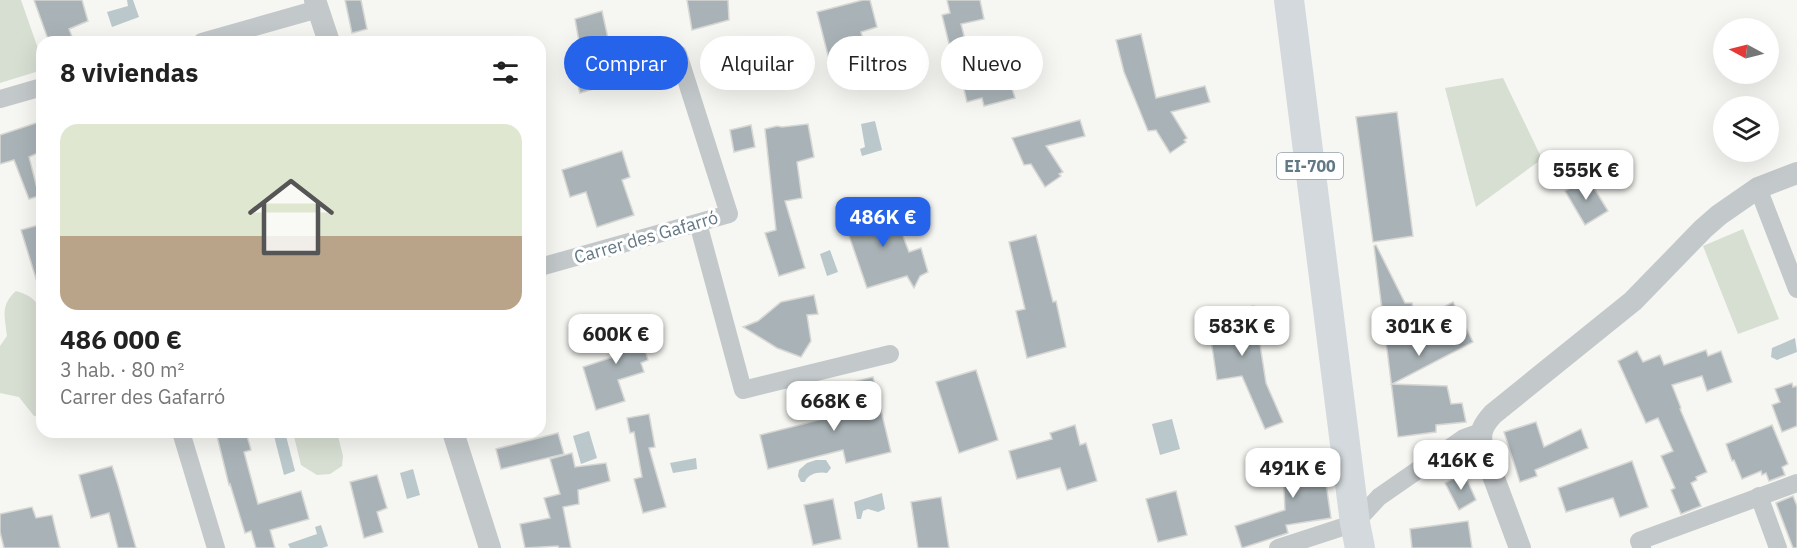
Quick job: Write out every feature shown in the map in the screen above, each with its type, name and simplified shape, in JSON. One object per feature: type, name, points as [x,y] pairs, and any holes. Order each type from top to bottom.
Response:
[{"type":"main road","name":"EI-700","points":[[1289,0],[1357,540]]},
{"type":"street","points":[[220,36],[317,5],[326,36]]},
{"type":"street","name":"Carrer des Gafarró","points":[[546,265],[729,214],[688,85]]},
{"type":"street","points":[[0,99],[36,89]]},
{"type":"street","points":[[1520,548],[1482,446],[1481,432],[1484,424],[1493,414],[1633,301],[1702,229],[1758,188],[1797,172]]},
{"type":"street","points":[[1758,188],[1797,289]]},
{"type":"street","points":[[698,223],[743,390],[890,354]]},
{"type":"street","points":[[1278,548],[1357,540],[1380,497],[1464,438],[1481,432]]},
{"type":"street","points":[[183,438],[216,548]]},
{"type":"street","points":[[455,438],[490,548]]},
{"type":"street","points":[[1640,544],[1797,483]]},
{"type":"street","points":[[1759,496],[1778,548]]},
{"type":"shaded area","points":[[0,0],[21,0],[36,43],[36,72],[0,83]]},
{"type":"shaded area","points":[[127,0],[133,0],[139,17],[112,27],[107,12],[128,6]]},
{"type":"shaded area","points":[[1503,78],[1542,159],[1476,207],[1445,88]]},
{"type":"shaded area","points":[[875,121],[882,150],[862,156],[860,149],[865,147],[861,124]]},
{"type":"shaded area","points":[[1743,229],[1779,319],[1738,334],[1703,246]]},
{"type":"shaded area","points":[[830,250],[838,272],[827,276],[820,254]]},
{"type":"shaded area","points":[[16,291],[36,302],[36,416],[19,397],[0,393],[0,346],[7,336],[5,311],[11,296]]},
{"type":"shaded area","points":[[1795,338],[1797,352],[1777,360],[1771,357],[1772,348]]},
{"type":"shaded area","points":[[1172,419],[1180,449],[1160,455],[1152,424]]},
{"type":"shaded area","points":[[589,431],[597,458],[581,464],[573,436]]},
{"type":"shaded area","points":[[275,438],[287,438],[295,471],[284,475]]},
{"type":"shaded area","points":[[294,438],[338,438],[343,456],[342,466],[330,474],[317,475],[301,465]]},
{"type":"shaded area","points":[[696,458],[697,469],[673,473],[670,463]]},
{"type":"shaded area","points":[[826,460],[831,468],[827,473],[814,474],[805,482],[801,482],[798,476],[799,470],[807,463]]},
{"type":"shaded area","points":[[413,469],[420,495],[407,499],[400,473]]},
{"type":"shaded area","points":[[882,493],[885,509],[878,512],[868,509],[863,511],[861,519],[857,519],[854,502]]},
{"type":"shaded area","points":[[321,525],[328,546],[290,548],[288,544],[317,534],[315,527]]},
{"type":"building","points":[[34,0],[82,0],[88,21],[69,29],[72,36],[47,36]]},
{"type":"building","points":[[345,0],[361,0],[367,29],[352,33]]},
{"type":"building","points":[[687,0],[728,0],[729,20],[692,30]]},
{"type":"building","points":[[870,0],[877,27],[861,32],[862,36],[827,36],[827,51],[817,12]]},
{"type":"building","points":[[947,0],[980,0],[984,19],[961,24],[964,36],[947,36],[942,15],[950,13]]},
{"type":"building","points":[[602,11],[607,36],[578,36],[575,19]]},
{"type":"building","points":[[1141,34],[1156,98],[1205,86],[1210,102],[1171,112],[1187,138],[1184,140],[1186,142],[1170,153],[1156,130],[1148,131],[1124,72],[1116,40]]},
{"type":"building","points":[[964,90],[1013,90],[1015,98],[984,106],[982,98],[967,102]]},
{"type":"building","points":[[1397,112],[1413,236],[1373,242],[1356,117]]},
{"type":"building","points":[[1080,120],[1085,136],[1046,146],[1063,172],[1045,187],[1031,164],[1024,165],[1012,138]]},
{"type":"building","points":[[36,123],[36,154],[29,157],[36,184],[36,197],[29,199],[14,160],[0,164],[0,135]]},
{"type":"building","points":[[808,124],[814,157],[797,162],[802,198],[785,201],[805,268],[779,276],[765,233],[776,230],[765,129]]},
{"type":"building","points":[[751,125],[755,147],[734,152],[730,130]]},
{"type":"building","points":[[622,151],[630,177],[622,180],[634,215],[597,227],[586,192],[570,197],[562,170]]},
{"type":"building","points":[[1588,178],[1608,211],[1585,225],[1565,191]]},
{"type":"building","points":[[890,202],[909,252],[921,248],[928,272],[920,276],[914,288],[907,276],[867,288],[844,221]]},
{"type":"building","points":[[36,226],[36,279],[21,230]]},
{"type":"building","points":[[1036,235],[1053,302],[1056,301],[1066,347],[1027,358],[1016,311],[1025,309],[1009,242]]},
{"type":"building","points":[[1376,245],[1405,303],[1412,303],[1415,322],[1453,302],[1473,342],[1392,384],[1447,386],[1451,404],[1462,403],[1466,422],[1436,425],[1436,432],[1398,437],[1374,246]]},
{"type":"building","points":[[814,295],[818,314],[807,315],[811,341],[801,357],[777,348],[743,327],[758,321],[781,302]]},
{"type":"building","points":[[1254,306],[1266,383],[1283,422],[1265,429],[1242,376],[1217,380],[1207,313]]},
{"type":"building","points":[[628,323],[629,325],[637,323],[648,360],[641,363],[644,372],[618,380],[625,401],[596,410],[583,367],[613,357],[605,330]]},
{"type":"building","points":[[1706,350],[1708,356],[1721,351],[1732,382],[1707,391],[1702,376],[1672,385],[1707,472],[1696,477],[1697,480],[1691,483],[1701,506],[1681,514],[1671,490],[1675,488],[1661,456],[1673,451],[1658,418],[1646,423],[1618,361],[1637,351],[1643,362],[1660,355],[1664,365]]},
{"type":"building","points":[[976,370],[998,440],[959,453],[936,382]]},
{"type":"building","points":[[873,377],[891,452],[846,463],[843,450],[768,469],[760,435],[835,416],[833,407],[854,402],[849,383]]},
{"type":"building","points":[[1792,383],[1793,387],[1797,386],[1797,426],[1782,432],[1772,405],[1780,402],[1775,389]]},
{"type":"building","points":[[649,414],[655,447],[649,448],[666,507],[643,513],[634,479],[642,477],[634,432],[630,433],[627,418]]},
{"type":"building","points":[[1536,422],[1544,447],[1581,429],[1588,448],[1535,470],[1537,476],[1520,482],[1504,432]]},
{"type":"building","points":[[1075,425],[1080,445],[1086,443],[1097,481],[1067,490],[1060,468],[1017,479],[1009,451],[1052,439],[1050,433]]},
{"type":"building","points":[[1772,425],[1788,464],[1782,467],[1785,475],[1769,481],[1766,473],[1762,475],[1761,471],[1742,479],[1726,444]]},
{"type":"building","points":[[558,433],[564,454],[501,469],[496,449],[546,438]]},
{"type":"building","points":[[217,438],[248,438],[251,450],[244,452],[258,504],[301,491],[309,519],[270,530],[275,548],[256,548],[251,531],[245,533],[229,485]]},
{"type":"building","points":[[1321,449],[1331,518],[1286,525],[1288,533],[1242,548],[1235,526],[1285,510],[1282,452]]},
{"type":"building","points":[[572,453],[575,467],[606,463],[610,481],[578,490],[579,504],[563,507],[571,548],[559,548],[558,546],[525,548],[520,524],[550,518],[544,498],[560,494],[550,459]]},
{"type":"building","points":[[1632,461],[1648,507],[1620,517],[1613,498],[1566,512],[1558,488]]},
{"type":"building","points":[[112,466],[136,548],[118,548],[109,513],[91,518],[79,475]]},
{"type":"building","points":[[1464,473],[1476,500],[1459,510],[1445,483]]},
{"type":"building","points":[[377,475],[387,508],[377,512],[383,532],[364,538],[350,482]]},
{"type":"building","points":[[1176,491],[1187,535],[1158,542],[1146,499]]},
{"type":"building","points":[[1793,496],[1797,506],[1797,548],[1793,548],[1776,503]]},
{"type":"building","points":[[941,497],[949,548],[918,548],[911,502]]},
{"type":"building","points":[[833,499],[841,539],[813,545],[804,505]]},
{"type":"building","points":[[32,507],[36,518],[52,515],[60,548],[4,548],[0,532],[0,514]]},
{"type":"building","points":[[1468,521],[1472,548],[1412,548],[1410,529]]}]
